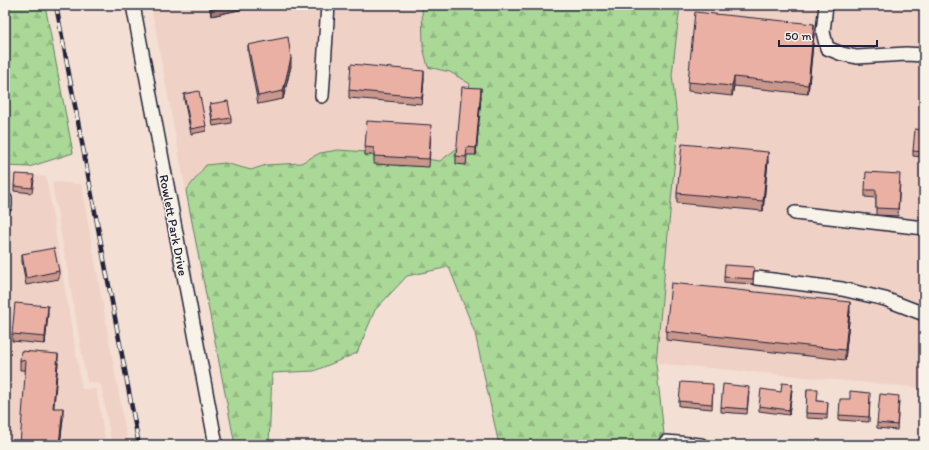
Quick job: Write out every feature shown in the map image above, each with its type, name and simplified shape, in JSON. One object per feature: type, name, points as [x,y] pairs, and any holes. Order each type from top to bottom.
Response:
[{"type":"street","name":"Rowlett Park Drive","points":[[133,5],[216,445]]},
{"type":"street","points":[[322,96],[328,5]]},
{"type":"street","points":[[826,5],[823,32],[827,48],[842,54],[857,57],[906,54],[924,56]]},
{"type":"street","points":[[5,199],[5,206]]},
{"type":"street","points":[[795,213],[924,228]]},
{"type":"street","points":[[757,278],[842,289],[885,299],[924,314]]},
{"type":"street","points":[[666,443],[701,445]]},
{"type":"shaded area","points":[[151,5],[422,5],[423,47],[428,67],[450,72],[470,84],[459,147],[440,161],[320,153],[301,163],[266,165],[250,170],[225,163],[206,165],[186,191]]},
{"type":"shaded area","points":[[680,5],[924,5],[924,388],[656,363],[678,126],[672,75]]},
{"type":"shaded area","points":[[5,172],[46,177],[82,389],[96,389],[106,445],[5,445]]},
{"type":"shaded area","points":[[52,182],[81,184],[128,445],[112,445],[101,385],[98,383],[87,382]]},
{"type":"green space","points":[[5,5],[45,5],[73,153],[29,167],[5,166]]},
{"type":"green space","points":[[422,5],[680,5],[672,75],[678,126],[656,363],[664,434],[660,434],[659,445],[499,445],[475,333],[449,267],[407,276],[375,310],[357,353],[314,371],[272,373],[269,445],[235,445],[186,191],[206,165],[225,163],[251,170],[266,165],[301,163],[320,153],[338,150],[381,153],[440,161],[459,147],[470,84],[450,72],[428,67],[423,47]]},
{"type":"building","points":[[210,5],[229,5],[211,9]]},
{"type":"building","points":[[695,12],[814,24],[808,85],[734,77],[732,86],[688,82]]},
{"type":"building","points":[[288,37],[291,58],[283,91],[258,96],[248,45]]},
{"type":"building","points":[[351,64],[424,71],[422,97],[349,90]]},
{"type":"building","points":[[462,87],[481,88],[476,148],[467,147],[466,157],[456,156]]},
{"type":"building","points":[[199,91],[206,126],[191,129],[184,94]]},
{"type":"building","points":[[228,101],[231,118],[213,121],[210,104]]},
{"type":"building","points":[[367,121],[431,125],[429,159],[374,156],[374,148],[365,147]]},
{"type":"building","points":[[915,129],[924,130],[924,152],[913,151]]},
{"type":"building","points":[[682,144],[768,152],[763,201],[677,193]]},
{"type":"building","points":[[866,172],[900,174],[898,209],[876,208],[876,190],[865,190]]},
{"type":"building","points":[[15,174],[34,175],[32,188],[14,186]]},
{"type":"building","points":[[54,248],[59,271],[26,278],[22,254]]},
{"type":"building","points":[[725,265],[754,267],[753,279],[724,277]]},
{"type":"building","points":[[671,283],[850,302],[845,350],[666,331]]},
{"type":"building","points":[[15,303],[48,306],[45,337],[12,334]]},
{"type":"building","points":[[21,351],[58,354],[53,408],[63,408],[59,445],[20,445],[26,361],[20,360]]},
{"type":"building","points":[[681,382],[713,384],[712,404],[679,401]]},
{"type":"building","points":[[782,383],[792,384],[789,410],[759,406],[761,389],[781,392]]},
{"type":"building","points":[[723,384],[749,387],[747,409],[721,407]]},
{"type":"building","points":[[807,389],[818,389],[817,401],[828,402],[827,414],[806,413]]},
{"type":"building","points":[[850,391],[870,393],[869,417],[839,415],[840,399],[850,399]]},
{"type":"building","points":[[880,394],[899,396],[897,425],[877,423]]},
{"type":"building","points":[[924,405],[924,426],[922,426]]},
{"type":"railway","points":[[56,5],[139,445]]}]
